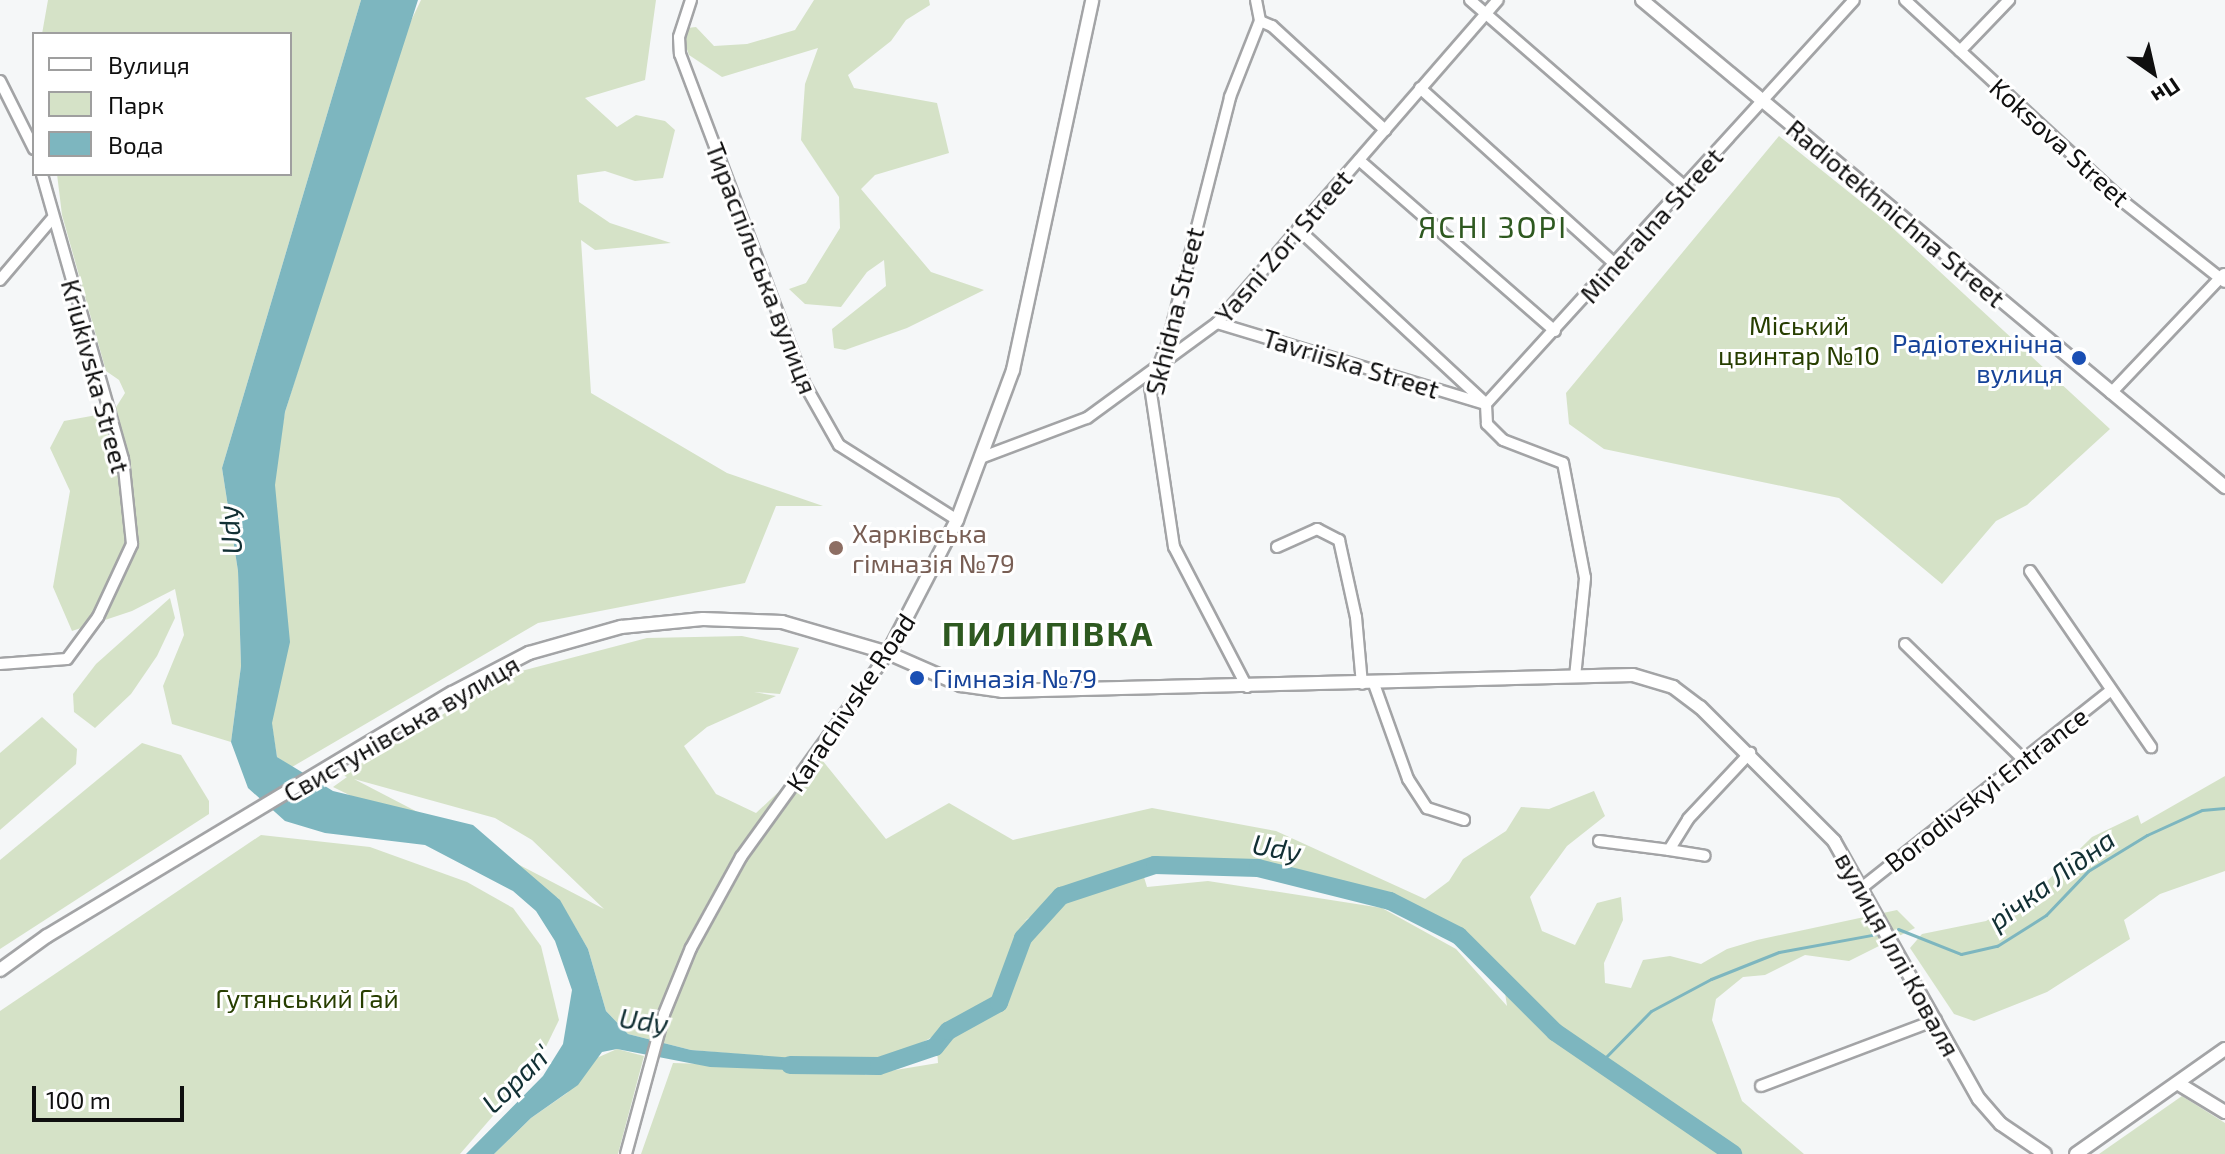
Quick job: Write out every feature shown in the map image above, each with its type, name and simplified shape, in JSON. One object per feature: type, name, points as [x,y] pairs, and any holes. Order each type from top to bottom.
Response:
[{"type":"main road","name":"Karachivske Road","points":[[888,653],[957,520],[983,457],[1033,291],[1092,0]]},
{"type":"main road","name":"Radiotekhnichna Street","points":[[1642,0],[2225,487]]},
{"type":"main road","name":"Свистунівська вулиця","points":[[0,970],[59,929],[529,653],[621,627],[703,619],[782,622],[888,653]]},
{"type":"main road","name":"вулиця Іллі Коваля","points":[[888,653],[961,685],[1002,691],[1633,675],[1673,687],[1750,753],[1834,841],[1864,886],[1979,1099],[2001,1124],[2045,1154]]},
{"type":"main road","points":[[2076,1154],[2225,1049]]},
{"type":"main road","points":[[2179,1084],[2225,1112]]},
{"type":"street","points":[[1256,0],[1260,21],[1272,26],[1385,130]]},
{"type":"street","points":[[1470,0],[1685,187]]},
{"type":"street","name":"Yasni Zori Street","points":[[983,457],[1062,431],[1154,373],[1217,323],[1498,0]]},
{"type":"street","name":"Mineralna Street","points":[[1486,404],[1854,0]]},
{"type":"street","name":"Koksova Street","points":[[1905,0],[2125,203],[2223,277]]},
{"type":"street","points":[[1960,51],[2009,0]]},
{"type":"street","name":"Тираспільська вулиця","points":[[688,2],[680,54],[805,385],[839,445],[957,520]]},
{"type":"street","name":"Skhidna Street","points":[[1247,687],[1174,547],[1150,403],[1154,373],[1167,345],[1230,97],[1260,21]]},
{"type":"street","points":[[0,81],[32,145]]},
{"type":"street","points":[[1420,88],[1615,264]]},
{"type":"street","points":[[1359,160],[1555,331]]},
{"type":"street","name":"Kriukivska Street","points":[[0,664],[67,659],[98,617],[132,544],[123,459],[52,219],[42,176]]},
{"type":"street","points":[[0,280],[52,219]]},
{"type":"street","points":[[1298,229],[1486,404],[1487,424],[1518,448],[1563,463],[1585,578],[1575,677]]},
{"type":"street","points":[[2111,393],[2223,277]]},
{"type":"street","name":"Tavriiska Street","points":[[1217,323],[1486,404]]},
{"type":"street","points":[[1277,547],[1317,529],[1330,531],[1339,540],[1368,684],[1408,779],[1427,808],[1464,820]]},
{"type":"street","name":"Borodivskyi Entrance","points":[[2030,571],[2109,692],[2151,747]]},
{"type":"street","points":[[1905,644],[2022,758]]},
{"type":"street","name":"Karachivske Road","points":[[626,1154],[664,1014],[691,948],[741,857],[888,653]]},
{"type":"street","name":"Borodivskyi Entrance","points":[[1864,886],[2109,692]]},
{"type":"street","points":[[1669,850],[1688,819],[1750,753]]},
{"type":"street","points":[[1599,841],[1705,856]]},
{"type":"street","points":[[1761,1086],[1936,1020]]},
{"type":"green space","points":[[48,0],[361,0],[222,468],[238,571],[241,666],[231,742],[172,724],[163,686],[184,635],[175,589],[132,611],[72,631],[53,587],[70,491],[50,448],[64,421],[113,412],[125,393],[119,380],[106,371],[62,215],[57,176],[292,176],[292,32],[42,32]]},
{"type":"green space","points":[[421,0],[656,0],[645,80],[585,98],[617,127],[636,115],[665,121],[675,130],[663,178],[635,181],[605,171],[577,175],[579,202],[610,223],[671,243],[595,250],[581,240],[591,393],[727,473],[823,506],[776,506],[745,583],[538,623],[292,767],[277,757],[271,720],[271,485],[285,412],[397,50]]},
{"type":"green space","points":[[814,0],[929,0],[930,5],[906,20],[891,41],[848,75],[854,88],[937,103],[949,153],[875,175],[861,189],[931,272],[984,290],[907,328],[845,350],[834,348],[832,329],[886,286],[884,260],[867,272],[841,307],[805,304],[789,289],[806,283],[840,228],[839,197],[801,140],[805,84],[818,48],[722,77],[689,55],[684,41],[687,28],[696,27],[714,46],[747,44],[795,30]]},
{"type":"green space","name":"Міський цвинтар №10","points":[[1779,136],[1885,221],[2110,429],[2027,505],[1996,521],[1942,584],[1839,498],[1604,449],[1569,424],[1566,393]]},
{"type":"green space","points":[[170,598],[175,618],[157,656],[131,694],[95,728],[74,712],[73,694],[96,664]]},
{"type":"green space","points":[[742,636],[799,648],[780,694],[754,692],[776,696],[707,727],[684,746],[716,794],[756,813],[818,755],[886,839],[949,803],[1013,840],[1152,808],[1276,831],[1425,899],[1449,881],[1463,859],[1506,831],[1521,807],[1549,809],[1594,791],[1605,816],[1567,846],[1530,897],[1542,931],[1575,945],[1597,903],[1621,897],[1623,920],[1604,963],[1605,983],[1631,988],[1643,960],[1670,956],[1701,964],[1727,949],[1757,940],[1897,910],[1915,928],[1849,961],[1805,955],[1765,975],[1743,977],[1716,999],[1712,1020],[1742,1101],[1804,1154],[1737,1154],[1557,1028],[1467,932],[1376,889],[1277,866],[1140,864],[1147,887],[1208,881],[1382,908],[1456,949],[1507,1006],[1504,986],[1556,1037],[1724,1154],[641,1154],[673,1063],[866,1069],[865,1075],[938,1063],[936,1035],[897,1056],[853,1064],[691,1050],[628,1034],[606,1011],[588,949],[558,898],[333,787],[347,777],[342,775],[510,674],[647,638]],"holes":[[[354,779],[495,818],[532,840],[604,909]],[[1134,866],[1024,921],[1098,875]],[[1003,988],[1002,1006],[939,1032],[980,1008]]]},
{"type":"green space","points":[[42,717],[77,749],[76,764],[0,830],[0,753]]},
{"type":"green space","points":[[142,743],[181,755],[209,801],[209,814],[0,949],[0,860]]},
{"type":"green space","points":[[2225,776],[2225,871],[2160,894],[2124,920],[2130,939],[2047,992],[1974,1021],[1954,1014],[1910,948],[1922,934],[1986,921],[2039,889],[2092,837],[2138,815],[2141,824]]},
{"type":"green space","name":"Гутянський Гай","points":[[261,835],[370,847],[467,882],[513,908],[541,946],[559,1020],[537,1065],[460,1154],[0,1154],[0,1011]]},
{"type":"green space","points":[[617,1049],[644,1056],[618,1154],[494,1154],[531,1118],[567,1093],[592,1060]]},
{"type":"green space","points":[[2182,1096],[2225,1123],[2225,1154],[2099,1154]]},
{"type":"water","points":[[361,0],[418,0],[285,412],[275,485],[290,642],[272,723],[277,757],[333,791],[473,825],[560,900],[588,949],[606,1011],[628,1034],[691,1050],[808,1059],[817,1071],[710,1067],[617,1049],[602,1052],[578,1085],[531,1118],[494,1154],[466,1154],[543,1076],[563,1044],[572,990],[555,941],[536,911],[513,891],[425,845],[325,833],[285,821],[248,788],[231,742],[241,666],[238,571],[222,468]]},
{"type":"waterway","name":"річка Лідна","points":[[1898,929],[1961,954],[1997,946],[2046,915],[2088,871],[2147,835],[2202,810],[2225,808]]},
{"type":"waterway","name":"Udy","points":[[790,1065],[879,1066],[935,1047],[948,1031],[999,1003],[1023,938],[1061,896],[1155,865],[1258,868],[1390,901],[1459,936],[1555,1032],[1733,1154]]},
{"type":"waterway","name":"річка Лідна","points":[[1601,1062],[1651,1011],[1711,979],[1779,952],[1883,933]]},
{"type":"place","name":"Радіотехнічна вулиця","points":[[2079,358]]},
{"type":"place","name":"Харківська гімназія №79","points":[[836,548]]},
{"type":"place","name":"Гімназія №79","points":[[917,678]]},
{"type":"district","name":"ЯСНІ ЗОРІ","points":[[1493,226]]},
{"type":"district","name":"ПИЛИПІВКА","points":[[1048,633]]},
{"type":"water label","name":"Lopan'","points":[[516,1078]]}]
